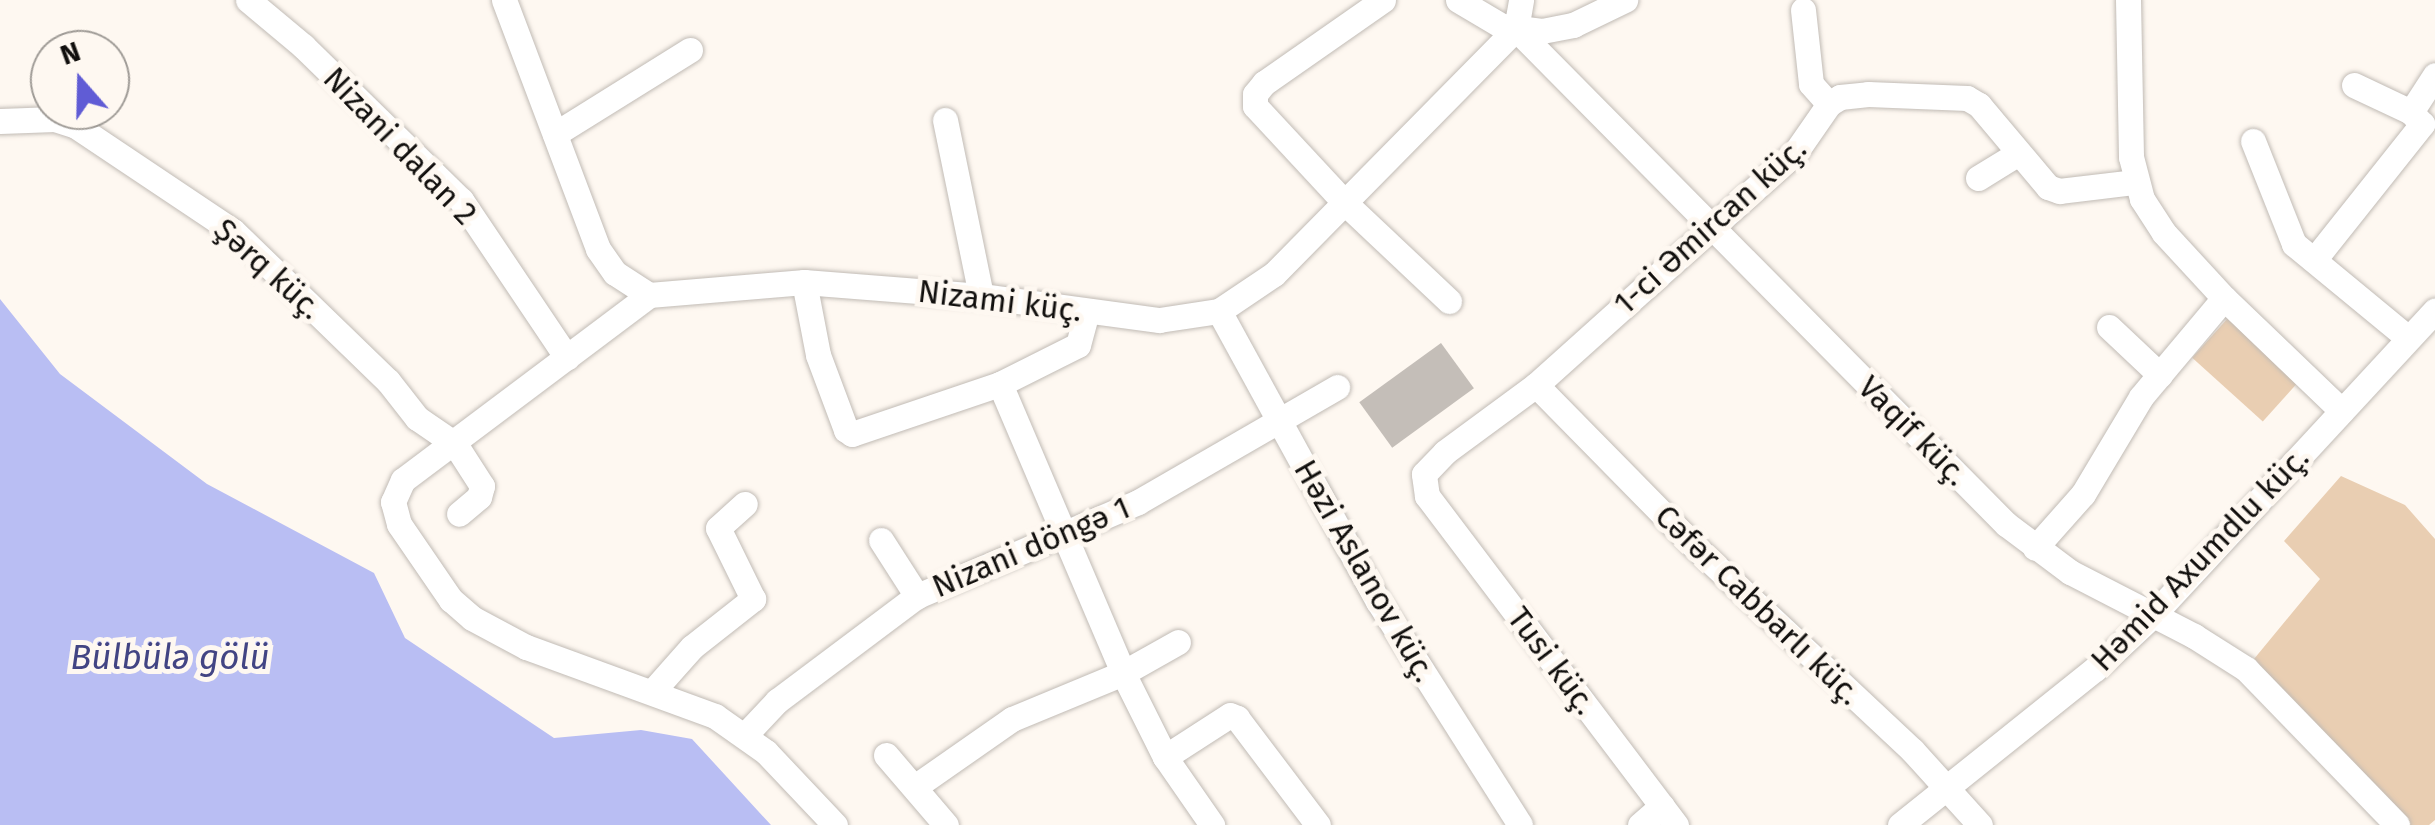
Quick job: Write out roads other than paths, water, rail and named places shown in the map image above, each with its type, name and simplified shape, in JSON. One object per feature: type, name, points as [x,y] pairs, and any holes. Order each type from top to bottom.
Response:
[{"type":"street","name":"Nizani dalan 2","points":[[248,0],[303,46],[461,200],[567,358]]},
{"type":"street","points":[[504,0],[598,249],[616,273],[649,295],[403,480],[394,502],[399,524],[451,600],[472,618],[526,647],[715,716],[744,735],[835,825]]},
{"type":"street","points":[[1383,0],[1255,94],[1255,106],[1345,204],[1449,301]]},
{"type":"street","name":"Vaqif küç.","points":[[1458,0],[1492,21],[1516,29],[2035,548],[2246,669],[2397,825]]},
{"type":"street","points":[[1521,0],[1516,29],[1542,31],[1573,25],[1624,0]]},
{"type":"street","points":[[2128,0],[2127,72],[2135,182],[2164,234],[2224,298],[2342,411]]},
{"type":"street","points":[[1804,10],[1811,84],[1828,104]]},
{"type":"street","name":"Nizami küç.","points":[[649,295],[804,282],[982,296],[1159,320],[1219,311],[1274,274],[1516,29]]},
{"type":"street","points":[[555,134],[690,50]]},
{"type":"street","points":[[2412,112],[2435,75]]},
{"type":"street","points":[[2314,260],[2422,124],[2412,112],[2354,85]]},
{"type":"street","name":"1-ci Əmircan küç.","points":[[1427,496],[1424,474],[1435,463],[1536,384],[1795,153],[1828,104],[1854,94],[1967,98],[1979,105],[2037,179],[2059,191],[2135,182]]},
{"type":"street","name":"Şərq küç.","points":[[0,121],[54,118],[76,126],[232,230],[388,381],[416,418],[455,444]]},
{"type":"street","points":[[945,120],[982,296]]},
{"type":"street","points":[[2252,142],[2294,244],[2407,337]]},
{"type":"street","points":[[1978,178],[2017,154]]},
{"type":"street","points":[[804,282],[818,354],[841,418],[852,434],[1000,384],[1078,344],[1088,312]]},
{"type":"street","points":[[2035,548],[2083,494],[2160,375],[2224,298]]},
{"type":"street","name":"Həmid Axumdlu küç.","points":[[1900,825],[2095,669],[2153,614],[2435,310]]},
{"type":"street","name":"Həzi Aslanov küç.","points":[[1219,311],[1385,612],[1520,825]]},
{"type":"street","points":[[2109,326],[2160,375]]},
{"type":"street","points":[[1000,384],[1123,672],[1166,758],[1212,825]]},
{"type":"street","name":"Cəfər Cabbarlı küç.","points":[[1536,384],[1693,545],[1949,787],[1980,825]]},
{"type":"street","name":"Nizani döngə 1","points":[[744,735],[777,701],[916,596],[1138,502],[1337,387]]},
{"type":"street","points":[[455,444],[482,486],[478,497],[459,514]]},
{"type":"street","name":"Tusi küç.","points":[[1427,496],[1669,816]]},
{"type":"street","points":[[652,692],[692,647],[752,599],[718,528],[745,504]]},
{"type":"street","points":[[881,540],[916,596]]},
{"type":"street","points":[[916,786],[1012,719],[1123,672],[1178,642]]},
{"type":"street","points":[[1166,758],[1230,715],[1318,825]]},
{"type":"street","points":[[886,754],[946,825]]},
{"type":"street","points":[[1640,825],[1669,816]]},
{"type":"water","name":"Bülbülə gölü","points":[[0,299],[60,374],[207,484],[374,573],[405,638],[554,738],[641,730],[692,739],[771,825],[0,825]]}]
